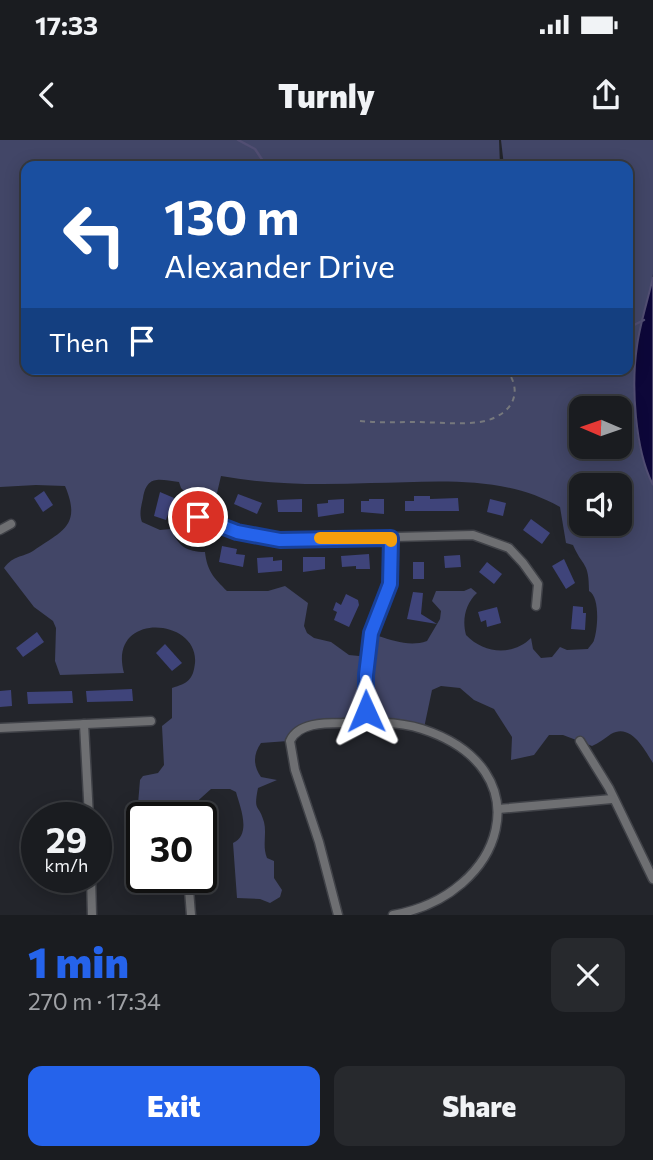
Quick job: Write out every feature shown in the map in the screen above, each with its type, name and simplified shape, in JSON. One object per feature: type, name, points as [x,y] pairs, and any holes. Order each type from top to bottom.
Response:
[{"type":"street","points":[[198,517],[237,532],[280,540],[473,535],[509,548],[538,584],[536,606]]},
{"type":"street","points":[[0,530],[12,524]]},
{"type":"street","points":[[372,723],[366,711],[366,675],[371,633],[390,584],[391,538]]},
{"type":"street","points":[[0,727],[151,721]]},
{"type":"street","points":[[338,915],[289,741],[299,729],[323,724],[372,723],[420,728],[462,749],[476,762],[494,788],[498,809],[490,850],[470,878],[445,897],[393,915]]},
{"type":"street","points":[[84,724],[88,802]]},
{"type":"street","points":[[580,741],[591,756],[653,879]]},
{"type":"street","points":[[498,809],[612,799]]},
{"type":"street","points":[[91,893],[92,915]]},
{"type":"street","points":[[189,893],[191,915]]},
{"type":"path","points":[[360,421],[486,421],[501,414],[515,399],[514,381],[510,375]]},
{"type":"shaded area","points":[[0,140],[499,140],[500,161],[21,161],[21,375],[633,375],[633,161],[503,161],[501,140],[653,140],[653,274],[638,339],[635,382],[638,436],[646,470],[653,485],[653,763],[636,739],[625,732],[611,734],[592,746],[563,735],[549,735],[534,755],[511,760],[512,737],[494,709],[474,700],[460,688],[441,686],[432,690],[424,728],[400,723],[317,724],[288,741],[261,743],[256,751],[258,773],[261,777],[277,780],[258,788],[256,801],[264,822],[267,858],[274,861],[274,878],[282,890],[280,897],[270,903],[260,899],[237,898],[233,843],[239,839],[243,827],[236,792],[230,789],[211,789],[196,802],[138,802],[140,780],[143,776],[158,773],[164,765],[162,726],[172,718],[172,688],[186,682],[193,673],[195,663],[192,648],[183,636],[170,630],[140,630],[128,639],[122,653],[124,673],[60,675],[55,661],[56,628],[53,621],[34,607],[4,568],[11,561],[33,551],[66,526],[71,510],[65,486],[0,487]],"holes":[[[221,476],[296,484],[468,482],[515,489],[538,496],[560,507],[566,543],[573,545],[587,569],[589,591],[593,594],[596,606],[594,641],[588,649],[567,650],[560,647],[552,657],[541,658],[533,649],[531,638],[524,644],[507,650],[481,646],[466,635],[467,607],[477,593],[471,588],[464,591],[436,591],[432,601],[441,611],[440,619],[427,641],[409,643],[378,636],[369,657],[349,655],[331,642],[314,638],[307,633],[304,626],[308,603],[285,586],[268,591],[227,591],[212,574],[205,552],[184,547],[171,529],[160,530],[142,522],[140,513],[145,490],[155,480],[179,482],[189,496],[210,496],[217,493]]]},
{"type":"shaded area","points":[[653,277],[653,485],[638,436],[634,380],[638,337]]},
{"type":"building","points":[[44,491],[53,505],[43,512],[34,498]]},
{"type":"building","points":[[160,492],[174,498],[166,520],[154,516]]},
{"type":"building","points":[[238,494],[262,503],[257,514],[234,504]]},
{"type":"building","points":[[414,496],[430,496],[430,499],[458,498],[459,511],[405,511],[405,501],[414,501]]},
{"type":"building","points":[[302,499],[302,512],[278,512],[277,500]]},
{"type":"building","points":[[344,499],[344,513],[318,517],[317,504]]},
{"type":"building","points":[[384,499],[384,514],[361,512],[361,501]]},
{"type":"building","points":[[490,499],[506,503],[503,516],[487,512]]},
{"type":"building","points":[[531,519],[550,533],[542,544],[523,530]]},
{"type":"building","points":[[222,546],[237,549],[236,554],[245,555],[243,567],[219,562]]},
{"type":"building","points":[[369,554],[370,569],[342,567],[341,556]]},
{"type":"building","points":[[460,555],[461,567],[445,568],[444,556]]},
{"type":"building","points":[[273,557],[273,561],[282,560],[282,571],[258,573],[257,558]]},
{"type":"building","points":[[303,557],[325,557],[325,569],[303,572]]},
{"type":"building","points":[[564,559],[575,583],[566,589],[552,566]]},
{"type":"building","points":[[413,562],[424,562],[424,579],[413,579]]},
{"type":"building","points":[[487,562],[502,574],[494,584],[479,572]]},
{"type":"building","points":[[413,592],[423,593],[421,614],[437,624],[407,619]]},
{"type":"building","points":[[346,594],[358,600],[359,605],[349,627],[334,620],[337,612],[333,610],[336,602],[341,605]]},
{"type":"building","points":[[573,606],[583,607],[583,613],[586,613],[585,630],[571,629]]},
{"type":"building","points":[[497,607],[501,623],[487,627],[486,620],[481,622],[478,612]]},
{"type":"building","points":[[37,632],[44,642],[23,657],[16,648]]},
{"type":"building","points":[[165,644],[182,663],[172,671],[156,653]]},
{"type":"building","points":[[132,689],[133,701],[87,702],[86,691]]},
{"type":"building","points":[[11,690],[12,706],[0,707],[0,691]]},
{"type":"building","points":[[72,691],[73,703],[28,704],[27,692]]},
{"type":"waterway","points":[[238,140],[255,149],[263,161]]},
{"type":"waterway","points":[[633,326],[644,320]]},
{"type":"slow traffic","points":[[320,538],[391,538],[391,541]]},
{"type":"route","points":[[198,517],[237,532],[280,540],[391,538],[390,584],[371,633],[366,675],[366,711]]}]
